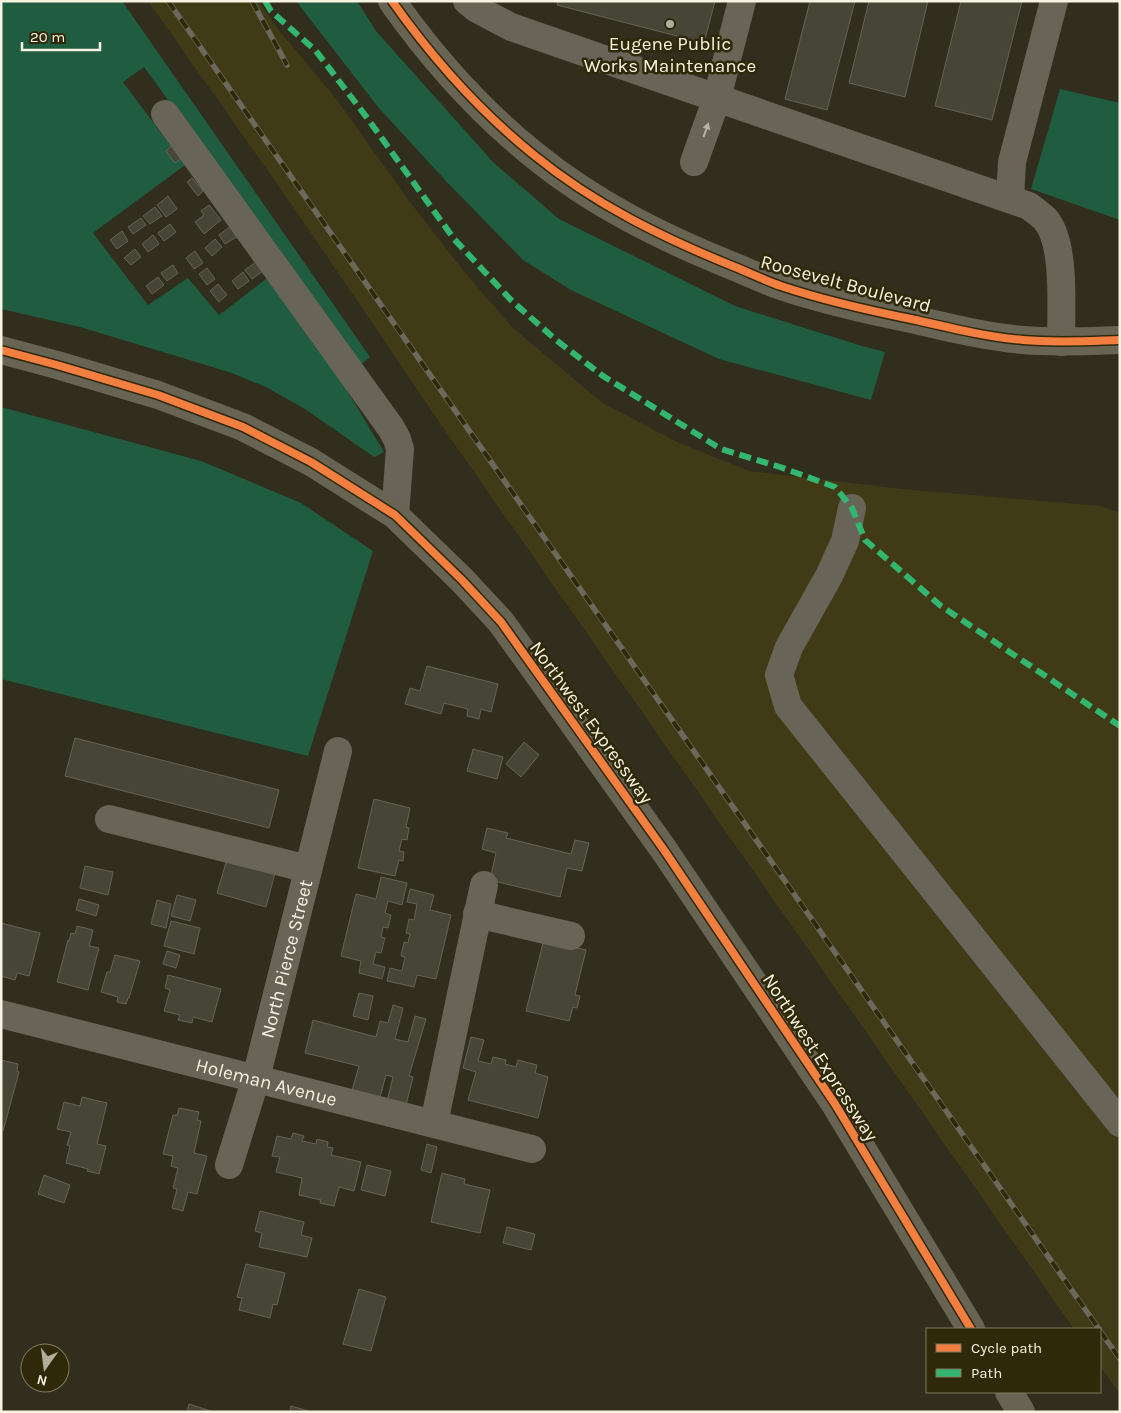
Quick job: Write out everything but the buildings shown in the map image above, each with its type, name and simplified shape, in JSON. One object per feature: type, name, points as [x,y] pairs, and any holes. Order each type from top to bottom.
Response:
[{"type":"main road","name":"Roosevelt Boulevard","points":[[392,1],[420,41],[468,96],[534,156],[596,200],[654,232],[704,255],[782,286],[866,309],[960,330],[1022,340],[1061,342],[1120,340]]},
{"type":"main road","name":"Northwest Expressway","points":[[1,350],[158,395],[243,427],[310,462],[395,515],[462,580],[500,622],[664,850],[835,1104],[971,1328]]},
{"type":"main road","points":[[1010,1393],[1022,1412]]},
{"type":"street","points":[[467,1],[476,9],[511,27],[1029,206],[1046,219],[1055,238],[1060,263],[1061,342]]},
{"type":"street","points":[[694,162],[717,98],[742,1]]},
{"type":"street","points":[[1010,199],[1012,162],[1054,1]]},
{"type":"street","points":[[165,114],[391,428],[400,449],[395,515]]},
{"type":"street","points":[[852,508],[845,541],[829,576],[788,647],[780,675],[788,706],[1120,1123]]},
{"type":"street","name":"North Pierce Street","points":[[229,1165],[256,1078],[338,751]]},
{"type":"street","points":[[109,819],[308,869]]},
{"type":"street","points":[[434,1123],[484,885]]},
{"type":"street","points":[[478,914],[571,936]]},
{"type":"street","name":"Holeman Avenue","points":[[1,1014],[532,1149]]},
{"type":"shaded area","points":[[148,1],[259,1],[277,28],[337,100],[407,198],[462,269],[512,327],[601,402],[679,443],[749,471],[902,489],[1100,506],[1120,513],[1120,1394],[1101,1367],[1101,1328],[1073,1328],[453,442],[292,205]]},
{"type":"green space","points":[[1,1],[122,1],[370,357],[360,365],[144,67],[123,82],[185,165],[93,233],[148,305],[188,278],[219,315],[270,276],[330,362],[384,452],[374,457],[305,409],[266,387],[229,372],[80,327],[1,309]]},
{"type":"green space","points":[[296,1],[357,1],[376,31],[493,162],[559,219],[735,306],[885,352],[871,400],[719,359],[571,290],[523,260],[445,180],[378,107]]},
{"type":"green space","points":[[1060,89],[1120,103],[1120,220],[1031,189]]},
{"type":"green space","points":[[1,407],[201,461],[301,503],[373,551],[308,756],[1,679]]},
{"type":"railway","points":[[168,1],[1098,1328]]},
{"type":"railway","points":[[252,1],[287,65]]},
{"type":"railway","points":[[1101,1332],[1120,1359]]},
{"type":"marked path","points":[[265,1],[271,11],[316,51],[368,119],[454,239],[511,300],[556,340],[603,376],[721,449],[780,467],[835,487],[852,508],[865,540],[941,606],[1120,726]]},
{"type":"cycle path","points":[[392,1],[457,83],[514,138],[557,173],[581,189],[656,232],[781,286],[831,301],[882,313],[1010,339],[1059,342],[1120,340]]},
{"type":"cycle path","points":[[1,350],[158,395],[243,427],[311,462],[395,515],[462,580],[501,622],[664,850],[835,1104],[970,1328]]},
{"type":"place","name":"Eugene Public Works Maintenance","points":[[670,24]]}]
